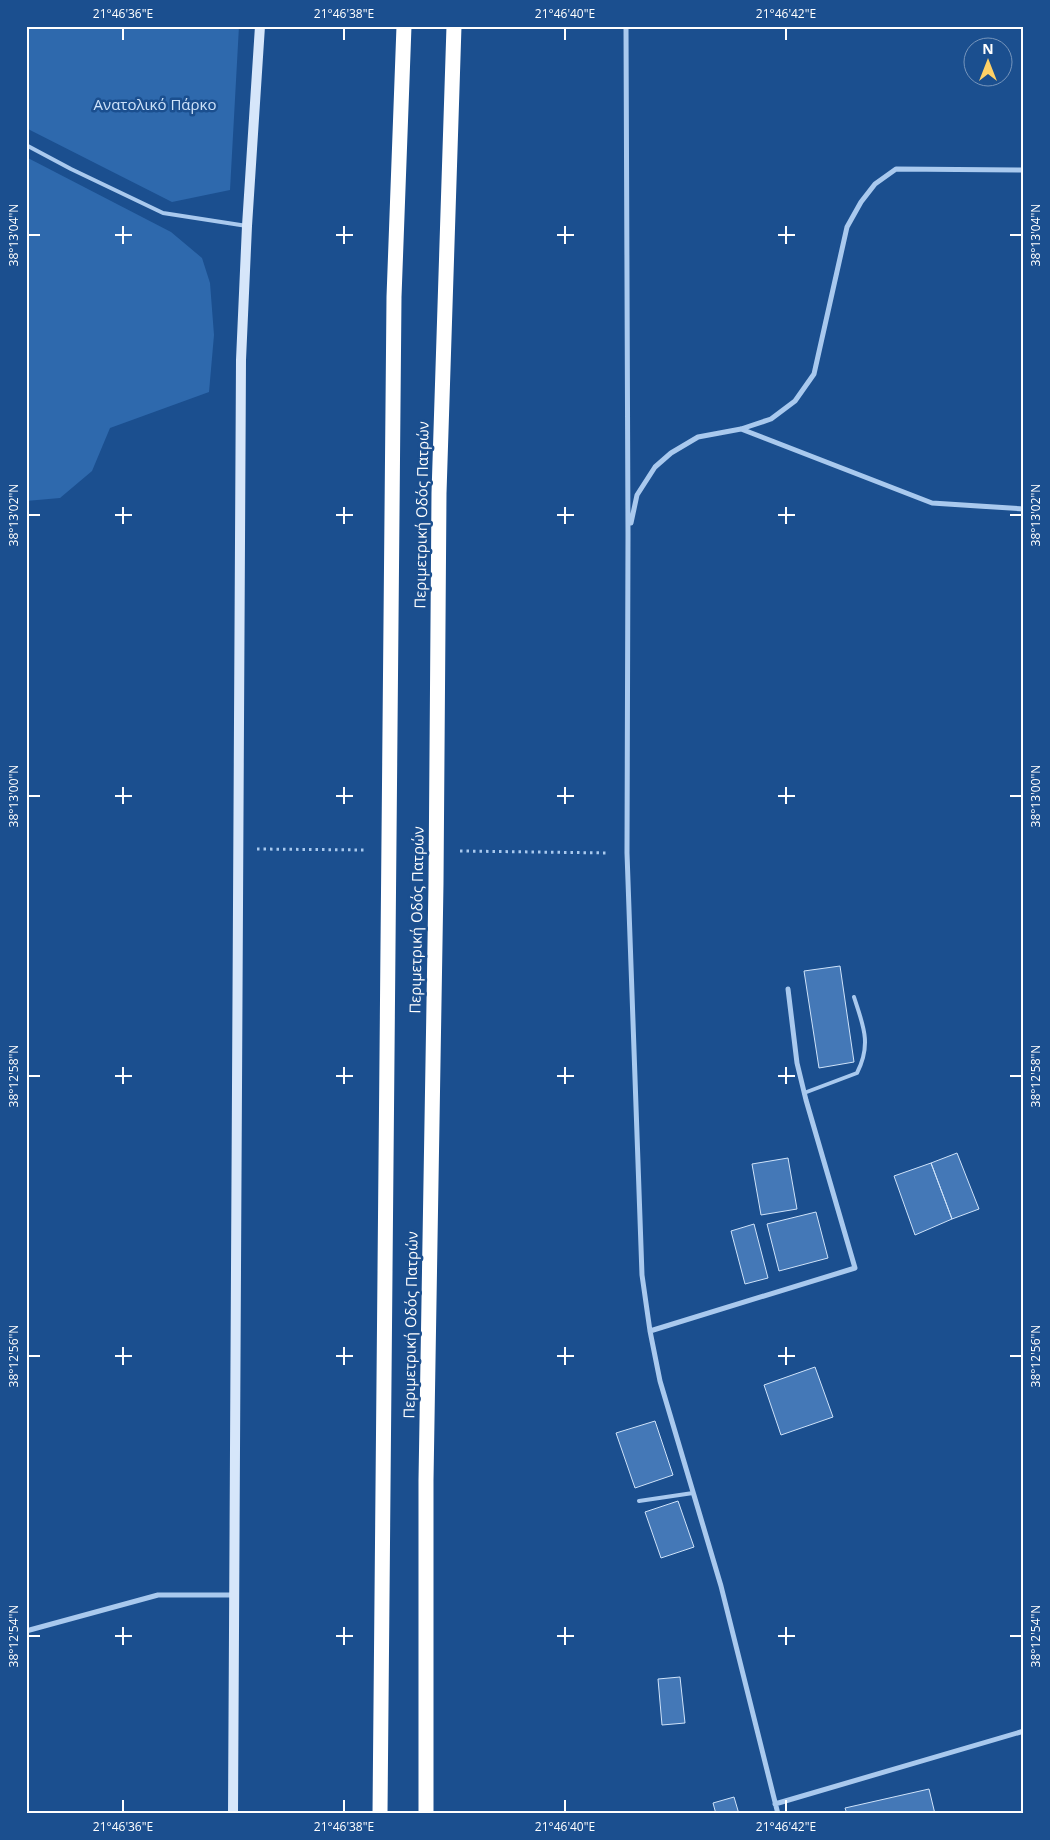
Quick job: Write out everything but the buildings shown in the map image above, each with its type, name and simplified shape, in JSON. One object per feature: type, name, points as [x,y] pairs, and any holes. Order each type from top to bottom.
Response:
[{"type":"highway","name":"Περιμετρική Οδός Πατρών","points":[[380,1814],[394,297],[404,26]]},
{"type":"highway","name":"Περιμετρική Οδός Πατρών","points":[[426,1814],[426,1480],[436,883],[439,493],[454,26]]},
{"type":"street","points":[[233,1814],[241,360],[247,226],[260,26]]},
{"type":"street","points":[[626,26],[627,853],[642,1275],[660,1381],[720,1586],[778,1814]]},
{"type":"street","points":[[628,535],[637,495],[655,467],[671,453],[698,437],[741,429],[771,419],[795,400],[814,374],[847,227],[874,184],[896,168],[1024,170]]},
{"type":"street","points":[[741,429],[932,503],[1024,509]]},
{"type":"street","points":[[650,1331],[855,1268],[804,1093],[797,1063],[788,990]]},
{"type":"street","points":[[26,1631],[158,1595],[235,1595]]},
{"type":"street","points":[[775,1804],[1024,1732]]},
{"type":"lane","points":[[26,145],[163,213],[247,226]]},
{"type":"lane","points":[[804,1093],[857,1073],[863,1061],[866,1033],[854,996]]},
{"type":"lane","points":[[639,1501],[693,1493]]},
{"type":"green space","name":"Ανατολικό Πάρκο","points":[[26,26],[239,26],[230,190],[172,202],[26,128]]},
{"type":"green space","points":[[26,157],[171,232],[202,258],[210,283],[214,335],[209,392],[110,428],[92,471],[60,498],[26,501]]}]
